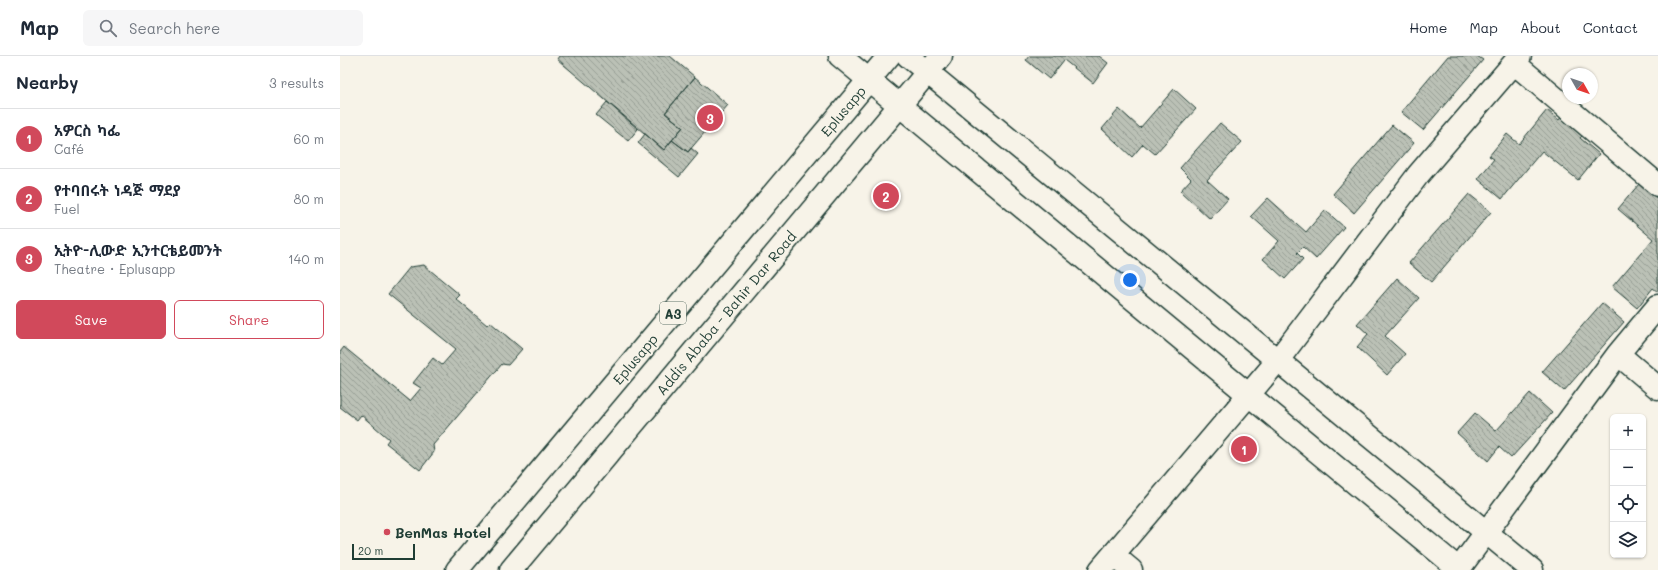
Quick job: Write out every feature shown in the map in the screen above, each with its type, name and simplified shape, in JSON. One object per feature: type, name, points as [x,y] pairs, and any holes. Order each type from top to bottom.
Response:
[{"type":"main road","points":[[840,56],[1459,570],[1618,354],[1658,306]]},
{"type":"main road","name":"Eplusapp","points":[[458,570],[889,56]]},
{"type":"main road","points":[[908,56],[934,64],[1278,360],[1532,570]]},
{"type":"main road","points":[[1131,570],[1106,562],[1278,360],[1418,175],[1517,59],[1658,186]]},
{"type":"main road","name":"Addis Ababa - Bahir Dar Road","points":[[511,570],[934,64]]},
{"type":"main road","points":[[1618,354],[1658,388]]},
{"type":"building","points":[[559,56],[670,56],[695,77],[665,113],[683,127],[664,150],[557,59]]},
{"type":"building","points":[[1029,56],[1099,56],[1108,63],[1093,83],[1064,60],[1049,79],[1026,60]]},
{"type":"building","points":[[1448,56],[1477,56],[1483,60],[1423,130],[1401,112]]},
{"type":"building","points":[[695,77],[728,105],[688,152],[672,140],[683,127],[665,113]]},
{"type":"building","points":[[1174,89],[1196,109],[1155,154],[1143,144],[1132,157],[1102,129],[1119,109],[1140,128]]},
{"type":"building","points":[[607,102],[638,129],[628,141],[596,115]]},
{"type":"building","points":[[1547,110],[1559,120],[1562,116],[1584,134],[1580,138],[1599,154],[1578,180],[1542,151],[1502,199],[1478,179],[1494,159],[1489,156],[1507,134],[1519,144]]},
{"type":"building","points":[[1220,123],[1242,142],[1207,180],[1228,199],[1210,219],[1180,191],[1191,179],[1180,168]]},
{"type":"building","points":[[1392,125],[1414,143],[1354,213],[1333,194]]},
{"type":"building","points":[[645,134],[664,150],[672,140],[688,152],[691,148],[698,154],[679,177],[638,143]]},
{"type":"building","points":[[1639,184],[1658,199],[1658,292],[1653,288],[1637,308],[1612,287],[1653,239],[1618,209]]},
{"type":"building","points":[[1469,194],[1491,212],[1431,282],[1409,263]]},
{"type":"building","points":[[1268,198],[1306,232],[1325,210],[1344,227],[1316,259],[1303,247],[1297,253],[1303,259],[1285,279],[1263,259],[1279,241],[1251,216]]},
{"type":"building","points":[[424,265],[460,295],[456,299],[487,325],[490,322],[522,349],[508,365],[502,364],[433,445],[434,452],[420,470],[386,443],[389,439],[361,415],[357,420],[340,407],[340,352],[344,347],[410,401],[421,388],[413,383],[433,358],[442,365],[456,349],[388,294],[410,267]]},
{"type":"building","points":[[1397,278],[1419,298],[1385,336],[1405,354],[1387,375],[1357,347],[1368,334],[1357,324]]},
{"type":"building","points":[[1602,303],[1624,322],[1564,391],[1542,372]]},
{"type":"building","points":[[1530,393],[1552,413],[1511,458],[1499,447],[1488,461],[1457,433],[1475,413],[1496,431]]},
{"type":"place","name":"ኢትዮ-ሊውድ ኢንተርቴይመንት","points":[[710,118]]},
{"type":"place","name":"የተባበሩት ነዳጅ ማደያ","points":[[886,196]]},
{"type":"place","name":"አዎርስ ካፌ","points":[[1244,449]]},
{"type":"place","name":"BenMas Hotel","points":[[387,532]]}]
